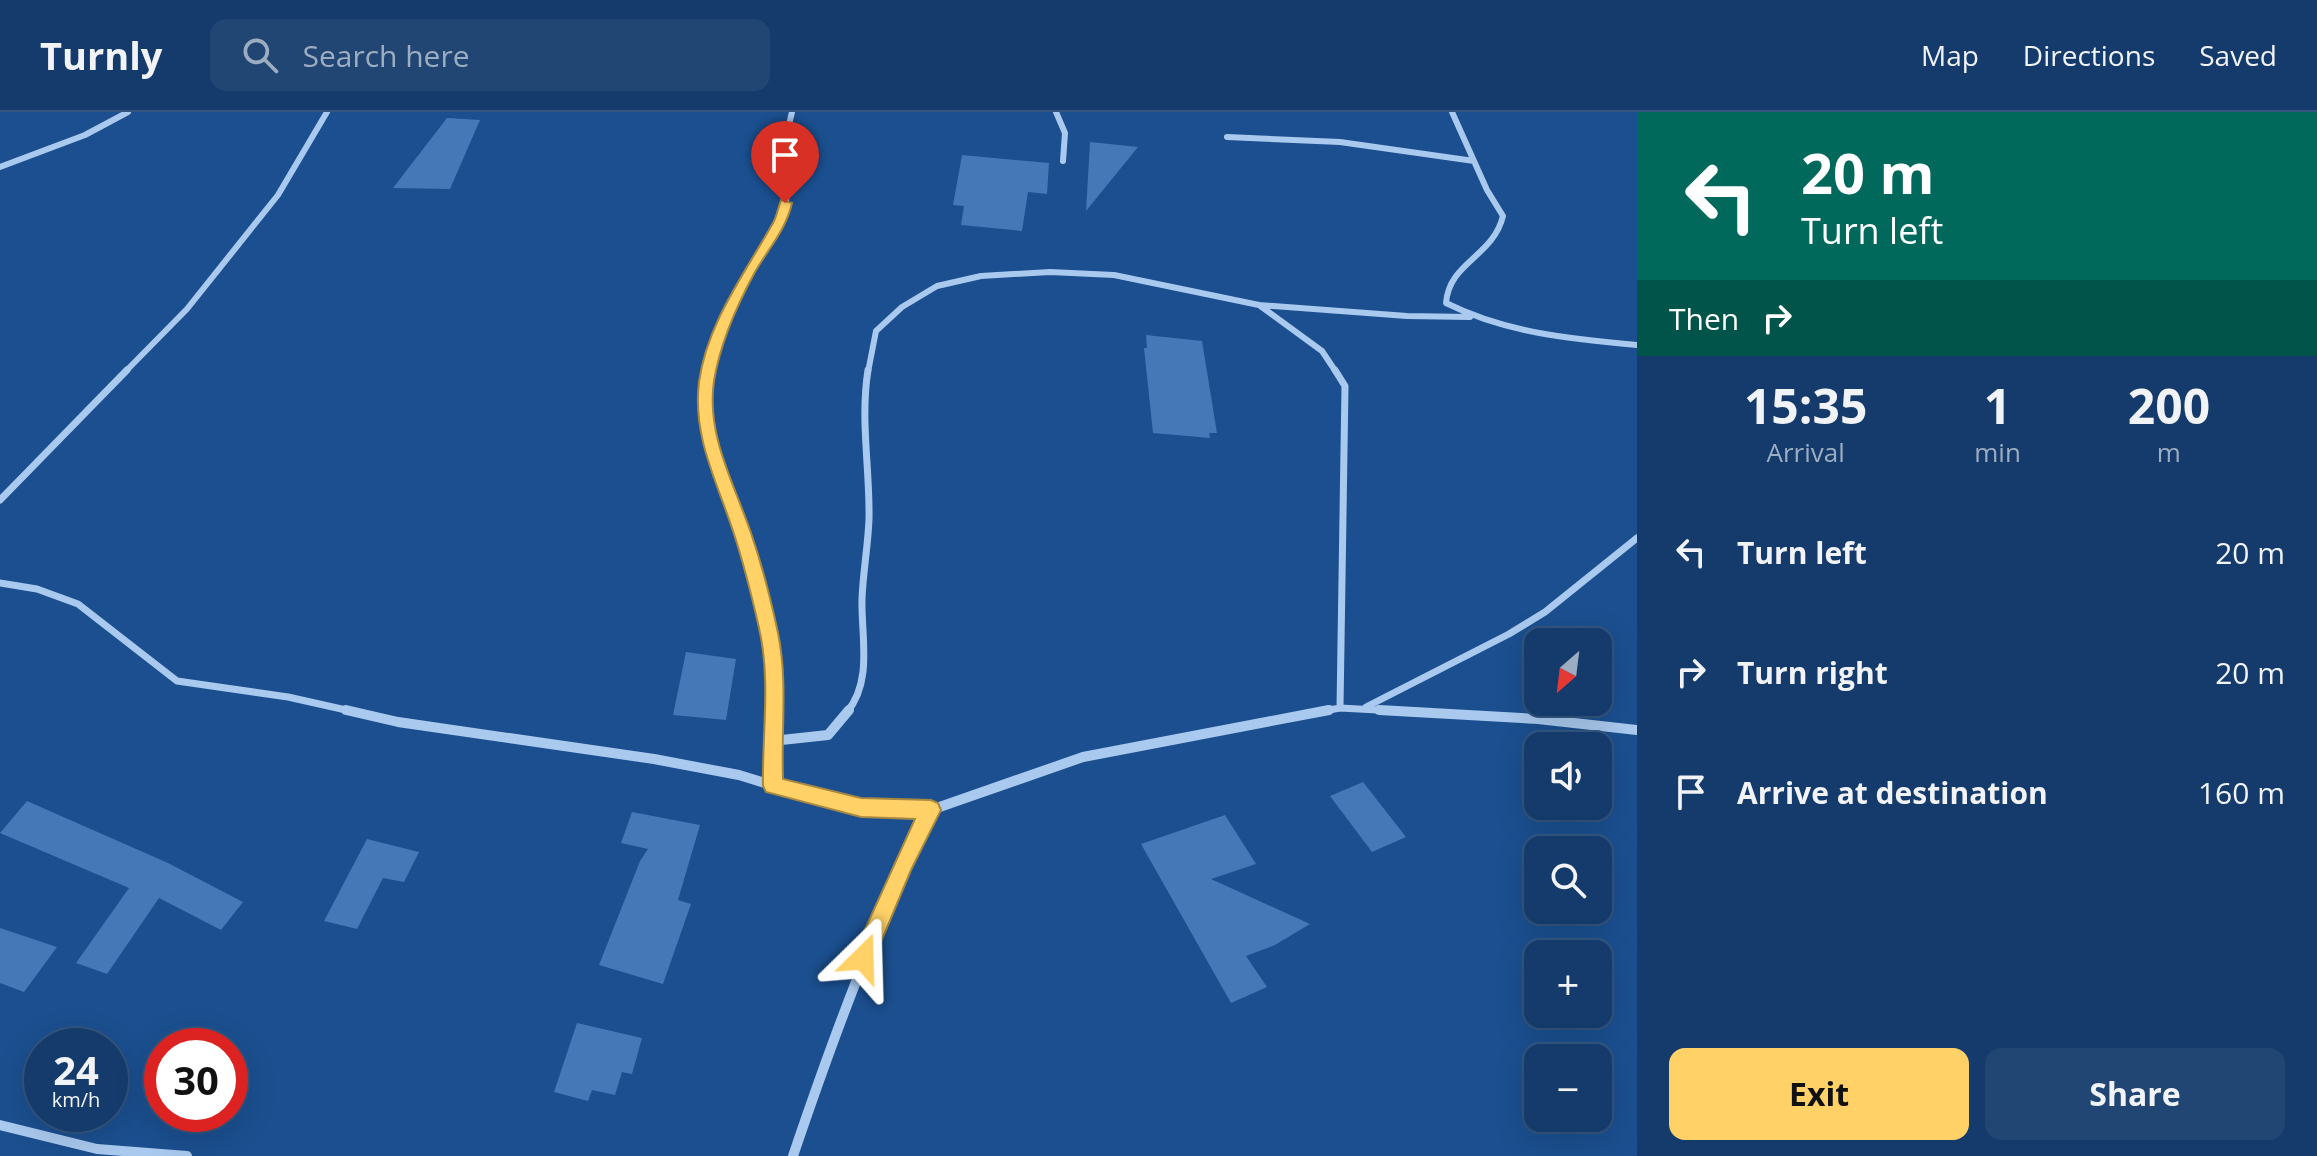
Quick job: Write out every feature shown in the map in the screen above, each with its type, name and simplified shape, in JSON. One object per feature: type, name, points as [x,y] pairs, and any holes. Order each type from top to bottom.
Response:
[{"type":"street","points":[[0,167],[85,135],[128,112]]},
{"type":"street","points":[[0,500],[187,309],[278,195],[327,112]]},
{"type":"street","points":[[773,786],[776,677],[768,631],[743,535],[711,450],[706,415],[707,381],[718,338],[748,273],[782,219],[794,162],[787,133],[792,112]]},
{"type":"street","points":[[1056,112],[1065,133],[1063,161]]},
{"type":"street","points":[[1452,112],[1462,126],[1492,202],[1503,216],[1499,236],[1455,274],[1445,291],[1446,303],[1470,317]]},
{"type":"street","points":[[1227,137],[1340,142],[1474,161]]},
{"type":"street","points":[[772,741],[828,735],[857,700],[866,646],[862,601],[869,517],[864,435],[867,375],[876,331],[902,307],[937,286],[981,276],[1050,272],[1114,275],[1259,305],[1407,316],[1470,317],[1536,334],[1637,345]]},
{"type":"street","points":[[1259,305],[1322,351],[1345,386],[1340,708]]},
{"type":"street","points":[[1365,707],[1509,634],[1545,612],[1637,538]]},
{"type":"street","points":[[0,583],[37,589],[78,604],[177,681],[288,697],[398,722],[654,759],[739,775],[861,807],[931,810],[1083,757],[1340,708],[1538,719],[1637,730]]},
{"type":"street","points":[[793,1156],[854,979],[903,863],[931,810]]},
{"type":"street","points":[[0,1125],[97,1149],[187,1156]]},
{"type":"building","points":[[447,118],[480,120],[450,189],[393,188]]},
{"type":"building","points":[[1090,142],[1138,147],[1086,211]]},
{"type":"building","points":[[962,155],[1049,163],[1047,194],[1028,192],[1022,231],[961,225],[964,206],[953,205]]},
{"type":"building","points":[[1146,335],[1202,341],[1217,433],[1209,433],[1210,438],[1153,433],[1144,348],[1147,348]]},
{"type":"building","points":[[686,652],[736,659],[726,720],[673,715]]},
{"type":"building","points":[[1363,782],[1406,837],[1372,852],[1330,796]]},
{"type":"building","points":[[27,801],[168,863],[243,902],[221,930],[159,898],[107,974],[76,963],[129,888],[0,833]]},
{"type":"building","points":[[632,812],[700,825],[678,900],[691,904],[663,984],[599,965],[640,861],[648,849],[621,843]]},
{"type":"building","points":[[1225,815],[1256,864],[1211,879],[1310,924],[1275,945],[1246,956],[1267,987],[1231,1003],[1141,844]]},
{"type":"building","points":[[367,839],[419,852],[404,882],[383,878],[357,929],[324,921]]},
{"type":"building","points":[[0,928],[57,947],[24,992],[0,983]]},
{"type":"building","points":[[577,1023],[642,1038],[632,1074],[622,1072],[615,1095],[592,1090],[588,1101],[554,1092]]},
{"type":"route","points":[[785,203],[782,219],[748,273],[718,338],[707,381],[706,415],[711,450],[743,535],[768,631],[776,677],[773,786],[817,799],[861,807],[931,810],[903,863],[863,958]]}]
